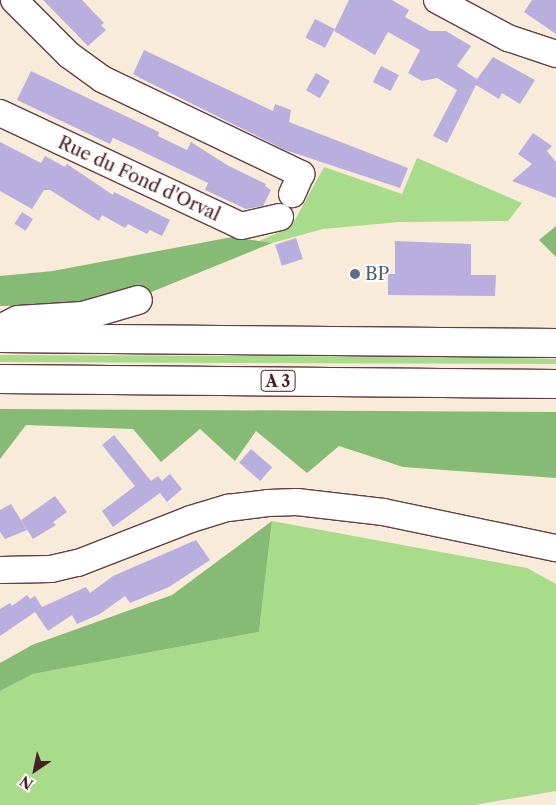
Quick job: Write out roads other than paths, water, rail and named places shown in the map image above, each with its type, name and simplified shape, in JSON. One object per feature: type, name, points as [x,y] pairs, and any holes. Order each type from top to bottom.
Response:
[{"type":"highway","points":[[0,329],[18,320],[83,316],[138,300]]},
{"type":"highway","points":[[0,338],[556,343]]},
{"type":"highway","name":"A 3","points":[[0,379],[556,384]]},
{"type":"street","points":[[14,0],[69,55],[96,76],[301,174],[292,194]]},
{"type":"street","points":[[438,0],[508,38],[556,54]]},
{"type":"street","name":"Rue du Fond d'Orval","points":[[0,114],[241,226],[280,217]]},
{"type":"street","points":[[0,570],[51,569],[78,563],[191,519],[228,508],[297,502],[374,511],[556,548]]},
{"type":"street","points":[[374,511],[378,520],[556,557]]},
{"type":"place","name":"BP","points":[[355,274]]}]
